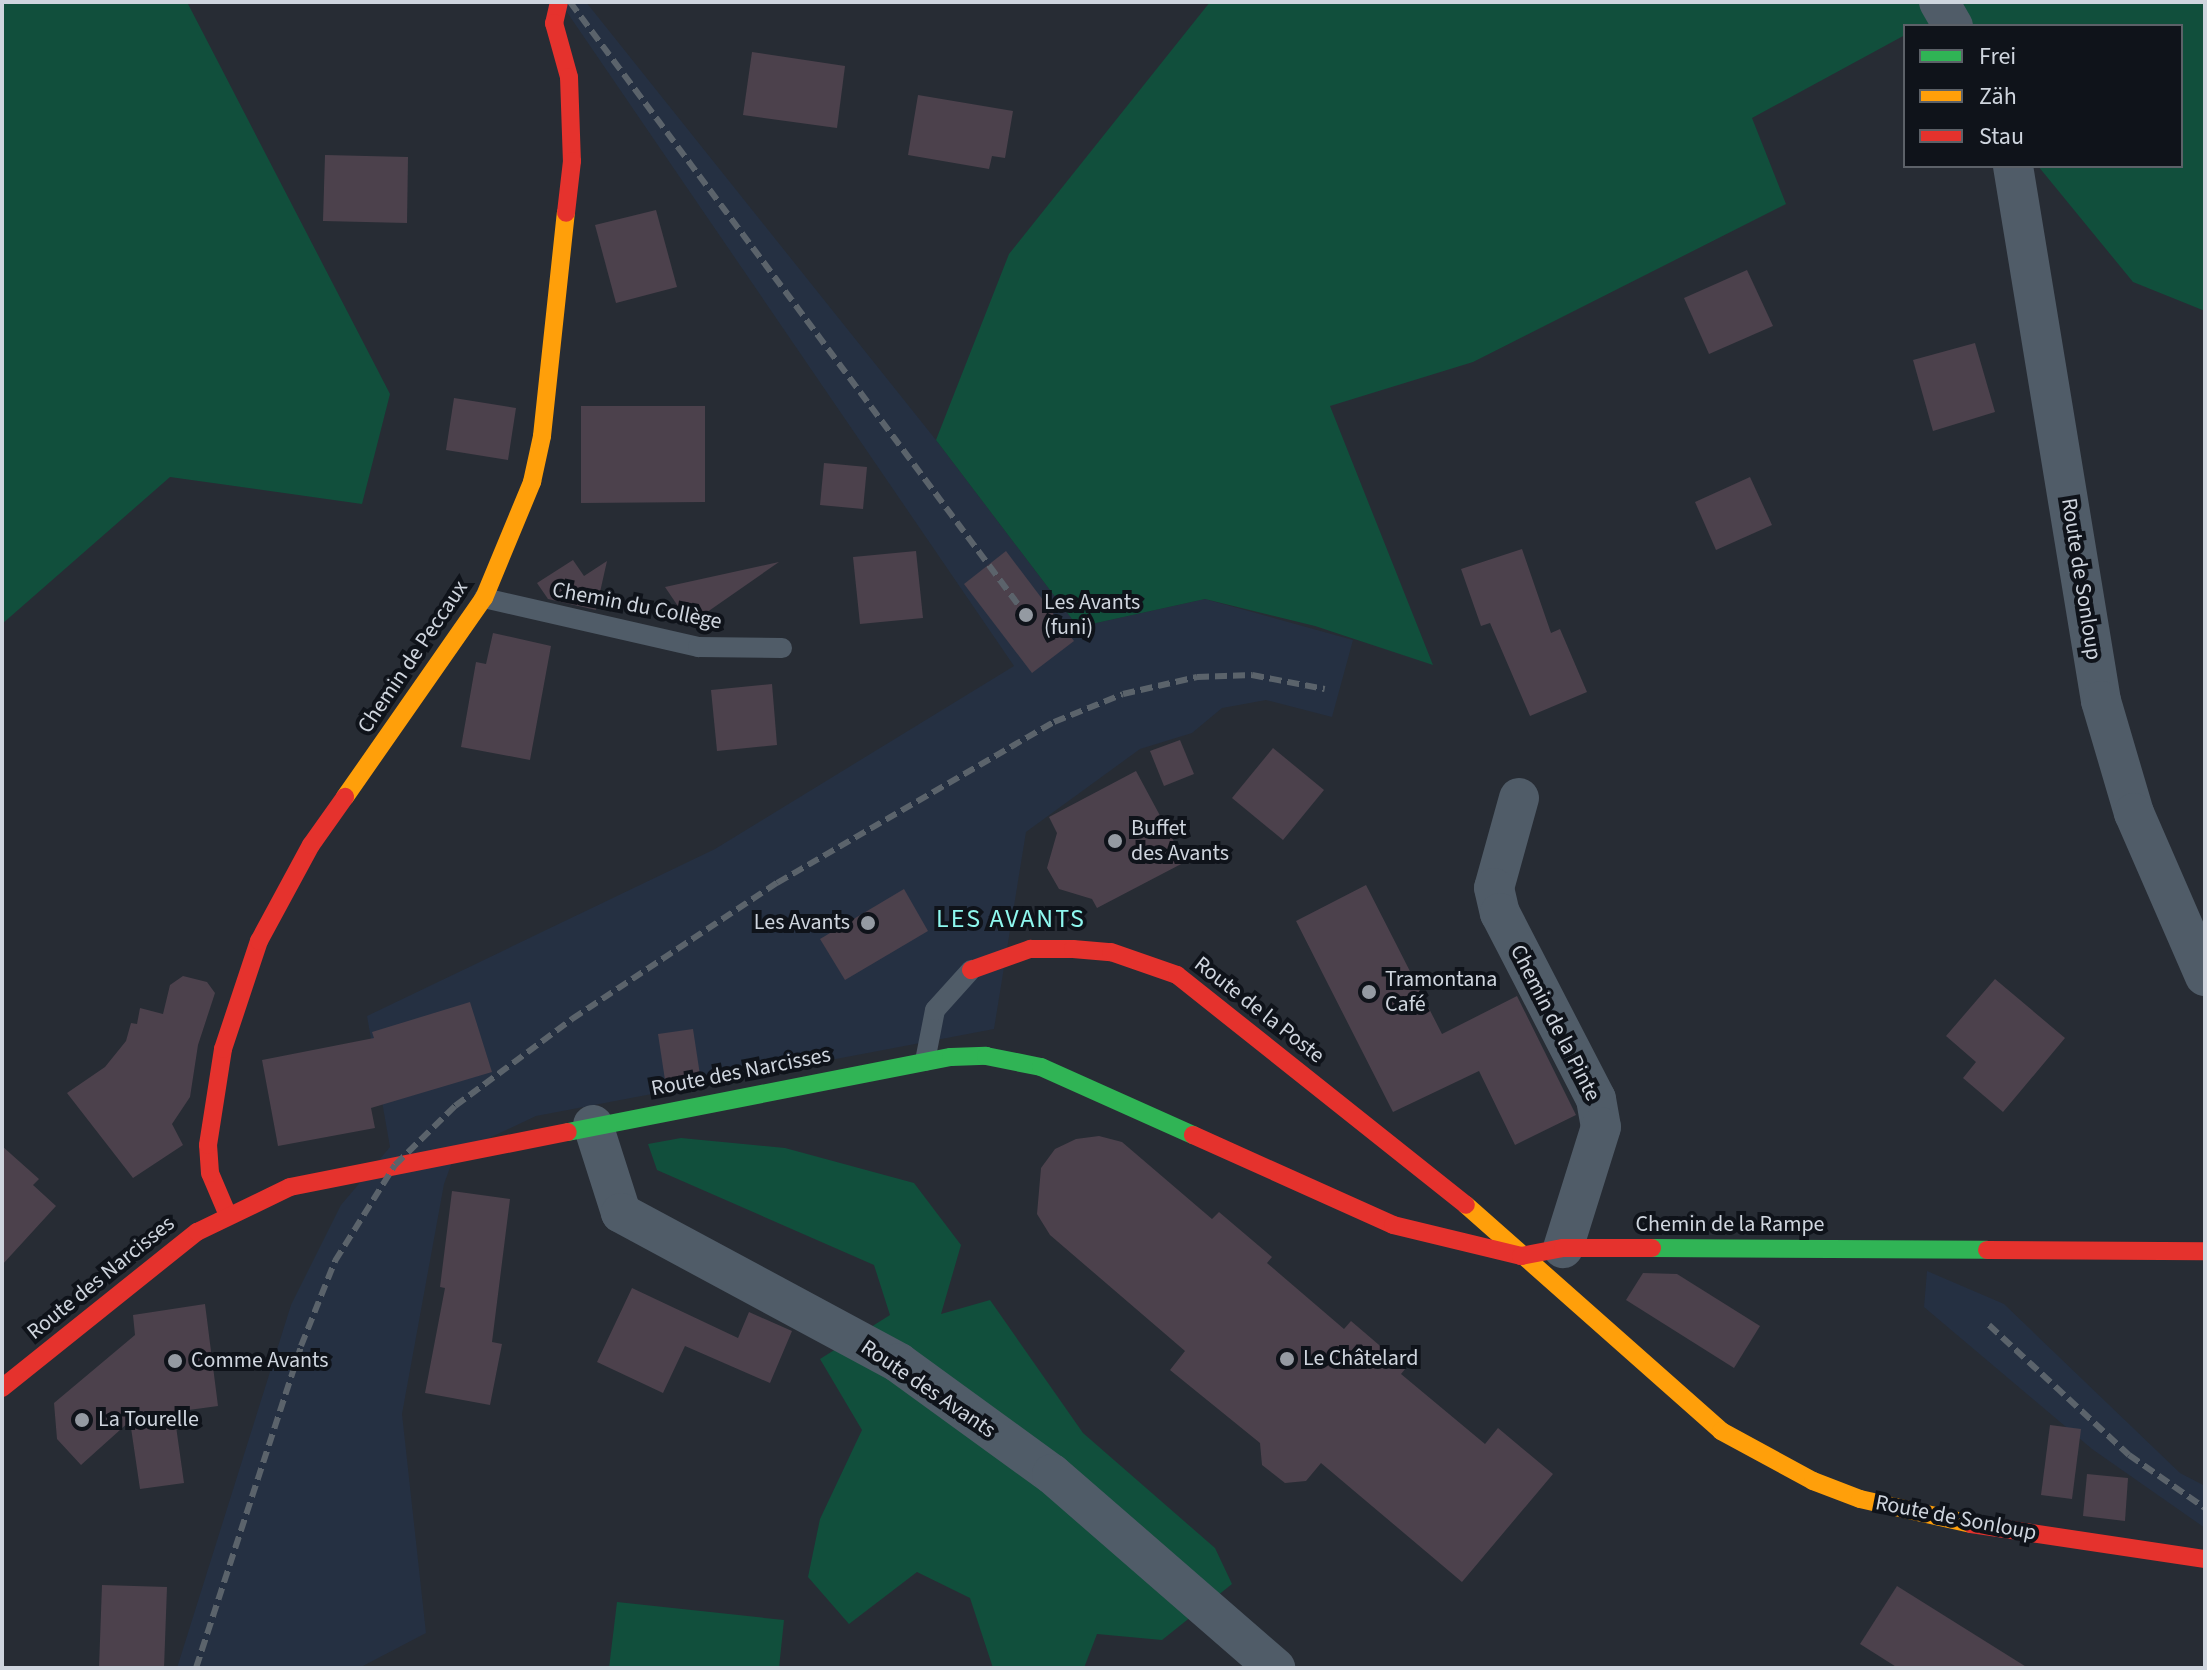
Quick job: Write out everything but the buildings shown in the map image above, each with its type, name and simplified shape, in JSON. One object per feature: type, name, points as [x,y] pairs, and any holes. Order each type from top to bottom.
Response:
[{"type":"street","name":"Chemin de Peccaux","points":[[227,1213],[210,1173],[208,1145],[223,1049],[259,941],[311,845],[484,598],[517,525],[542,436],[572,161],[569,77],[553,16],[559,2]]},
{"type":"street","points":[[1939,2],[1952,24]]},
{"type":"street","name":"Route de Sonloup","points":[[2013,168],[2101,701],[2134,813],[2205,976]]},
{"type":"street","name":"Chemin de la Pinte","points":[[1519,798],[1494,888],[1500,913],[1596,1099],[1601,1127],[1563,1248]]},
{"type":"street","name":"Route de la Poste","points":[[971,970],[1030,949],[1073,949],[1122,955],[1177,975],[1424,1168],[1521,1256]]},
{"type":"street","name":"Route des Narcisses","points":[[2,1388],[163,1257],[227,1213],[315,1180],[925,1061],[986,1056],[1041,1067],[1393,1225],[1521,1256]]},
{"type":"street","name":"Route des Avants","points":[[593,1125],[621,1213],[899,1363],[1052,1474],[1275,1668]]},
{"type":"street","name":"Chemin de la Rampe","points":[[1521,1256],[1563,1248],[2205,1251]]},
{"type":"street","name":"Route de Sonloup","points":[[1521,1256],[1721,1431],[1813,1481],[1860,1499],[1989,1528],[2205,1559]]},
{"type":"lane","name":"Chemin du Collège","points":[[484,598],[698,647],[782,648]]},
{"type":"lane","name":"Route de la Poste","points":[[925,1061],[935,1010],[971,970]]},
{"type":"shaded area","points":[[560,2],[586,2],[936,440],[1078,627],[1205,599],[1353,640],[1332,717],[1266,700],[1222,708],[1192,733],[1140,749],[1026,832],[994,1029],[536,1116],[455,1154],[444,1184],[402,1414],[426,1633],[359,1668],[177,1668],[291,1305],[341,1205],[390,1147],[367,1016],[715,849],[1014,666]]},
{"type":"shaded area","points":[[1927,1271],[2004,1304],[2180,1473],[2205,1486],[2205,1528],[2092,1449],[1924,1307]]},
{"type":"green space","points":[[2,2],[187,2],[390,394],[362,504],[170,477],[2,624]]},
{"type":"green space","points":[[1210,2],[2205,2],[2205,311],[2133,282],[2040,168],[2183,168],[2183,24],[1903,24],[1903,36],[1752,118],[1786,204],[1473,362],[1330,406],[1433,665],[1315,626],[1205,599],[1078,627],[936,440],[1009,254]]},
{"type":"green space","points":[[681,1138],[785,1148],[914,1183],[961,1245],[941,1314],[990,1300],[1083,1433],[1215,1548],[1232,1584],[1162,1640],[1097,1634],[1084,1668],[993,1668],[970,1598],[917,1572],[849,1624],[808,1577],[820,1519],[862,1430],[820,1359],[890,1315],[874,1265],[657,1170],[648,1144]]},
{"type":"green space","points":[[617,1602],[784,1620],[779,1668],[609,1668]]},
{"type":"railway","points":[[570,2],[1026,615]]},
{"type":"railway","points":[[196,1668],[301,1346],[335,1261],[395,1165],[455,1106],[572,1019],[777,883],[1054,722],[1123,694],[1197,677],[1252,675],[1325,689]]},
{"type":"railway","points":[[1989,1325],[2129,1455],[2205,1508]]},
{"type":"traffic: fast","points":[[568,1132],[951,1057],[986,1056],[1041,1067],[1193,1135]]},
{"type":"traffic: fast","points":[[1652,1248],[1987,1250]]},
{"type":"traffic: slow","points":[[345,797],[484,598],[532,482],[542,436],[566,213]]},
{"type":"traffic: slow","points":[[1466,1205],[1721,1431],[1813,1481],[1860,1499],[1971,1524]]},
{"type":"traffic: jam","points":[[559,2],[554,23],[569,77],[572,161],[566,213]]},
{"type":"traffic: jam","points":[[227,1213],[210,1173],[208,1145],[223,1049],[259,941],[311,845],[345,797]]},
{"type":"traffic: jam","points":[[971,970],[1030,949],[1073,949],[1111,952],[1177,975],[1466,1205]]},
{"type":"traffic: jam","points":[[2,1388],[197,1232],[290,1187],[568,1132]]},
{"type":"traffic: jam","points":[[1193,1135],[1393,1225],[1521,1256],[1563,1248],[1652,1248]]},
{"type":"traffic: jam","points":[[1987,1250],[2205,1251]]},
{"type":"traffic: jam","points":[[1971,1524],[2205,1559]]},
{"type":"place","name":"Les Avants (funi)","points":[[1026,615]]},
{"type":"place","name":"Buffet des Avants","points":[[1115,841]]},
{"type":"place","name":"Les Avants","points":[[868,923]]},
{"type":"place","name":"Tramontana Café","points":[[1369,992]]},
{"type":"place","name":"Le Châtelard","points":[[1287,1359]]},
{"type":"place","name":"Comme Avants","points":[[175,1361]]},
{"type":"place","name":"La Tourelle","points":[[82,1420]]},
{"type":"district","name":"LES AVANTS","points":[[1011,919]]}]
